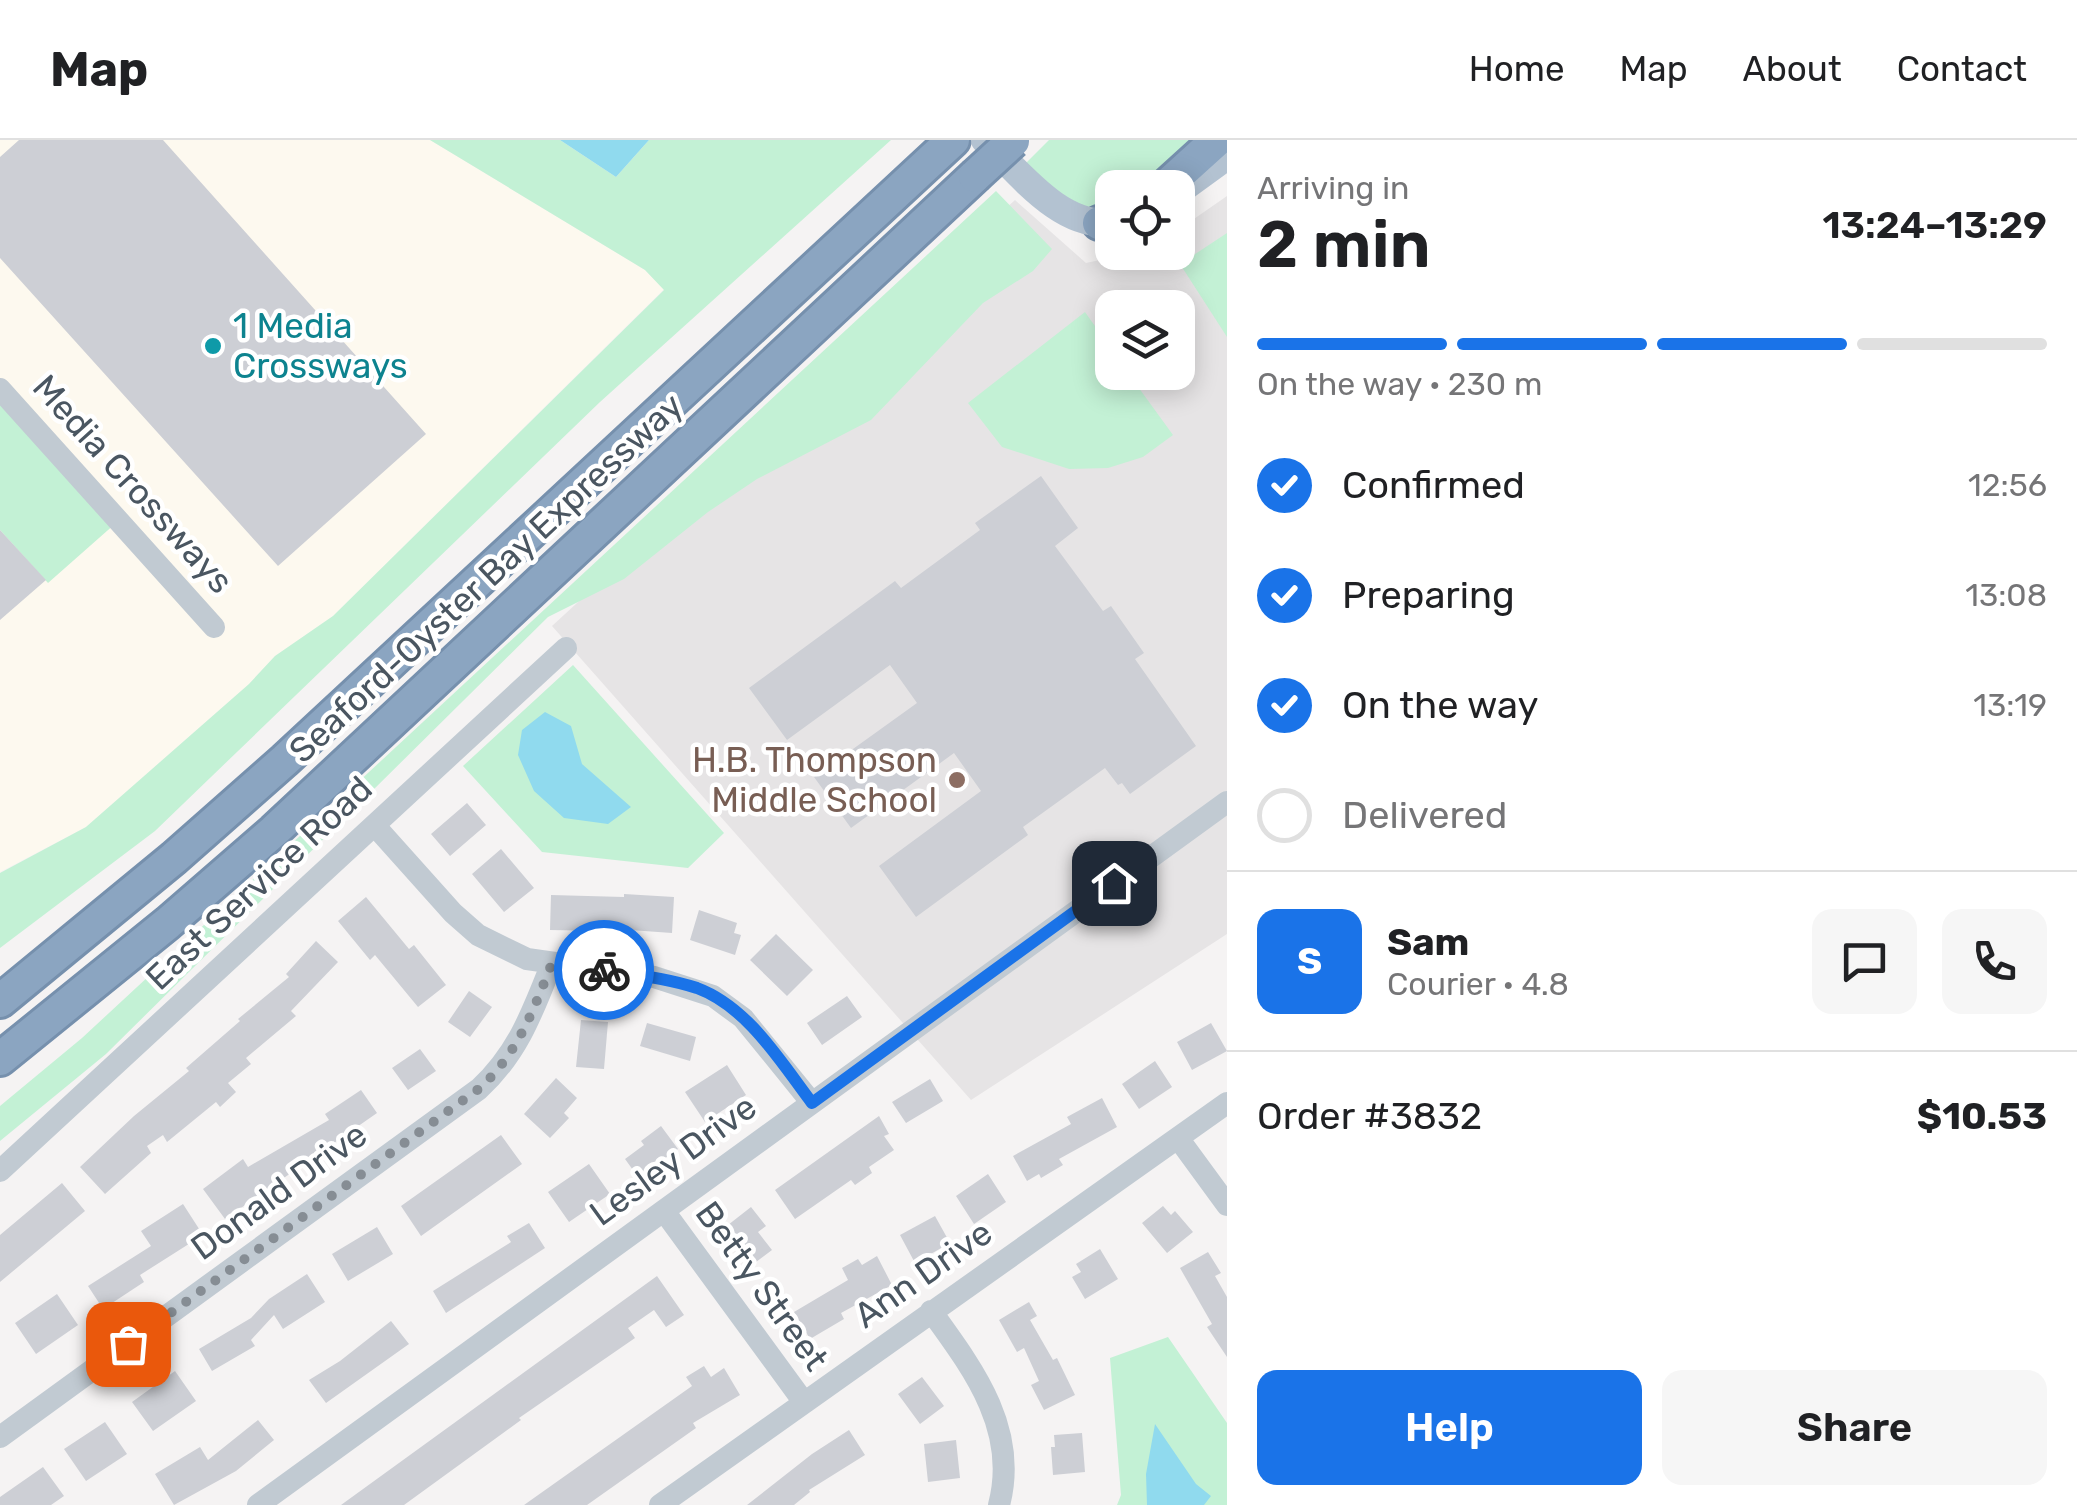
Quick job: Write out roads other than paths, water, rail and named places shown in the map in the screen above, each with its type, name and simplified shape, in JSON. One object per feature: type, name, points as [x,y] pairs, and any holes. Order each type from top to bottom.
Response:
[{"type":"highway","name":"Seaford-Oyster Bay Expressway","points":[[0,1061],[274,831],[1013,140]]},
{"type":"highway","points":[[1184,170],[1217,140]]},
{"type":"highway","name":"Seaford-Oyster Bay Expressway","points":[[0,998],[66,949],[300,747],[949,143]]},
{"type":"main road","points":[[985,140],[1073,217],[1095,220]]},
{"type":"main road","points":[[1195,180],[1227,156]]},
{"type":"street","name":"Media Crossways","points":[[0,388],[214,627]]},
{"type":"street","name":"East Service Road","points":[[0,1170],[566,648]]},
{"type":"street","name":"Lesley Drive","points":[[258,1505],[1227,802]]},
{"type":"street","points":[[376,827],[452,913],[478,936],[504,950],[552,963],[654,977],[697,988],[743,1018],[812,1103]]},
{"type":"street","name":"Donald Drive","points":[[0,1437],[480,1088],[500,1070],[517,1046],[552,963]]},
{"type":"street","name":"Ann Drive","points":[[660,1505],[1227,1104]]},
{"type":"street","points":[[1178,1138],[1227,1204]]},
{"type":"street","name":"Betty Street","points":[[664,1211],[803,1402]]},
{"type":"street","points":[[931,1311],[974,1370],[992,1405],[1004,1454],[999,1505]]},
{"type":"water","points":[[560,140],[649,140],[616,177]]},
{"type":"water","points":[[545,712],[571,726],[582,764],[631,807],[608,824],[564,818],[534,791],[518,755],[522,730]]},
{"type":"water","points":[[1155,1424],[1196,1484],[1211,1496],[1204,1505],[1147,1505],[1146,1474]]},
{"type":"place","name":"1 Media Crossways","points":[[213,346]]},
{"type":"place","name":"H.B. Thompson Middle School","points":[[957,780]]}]
